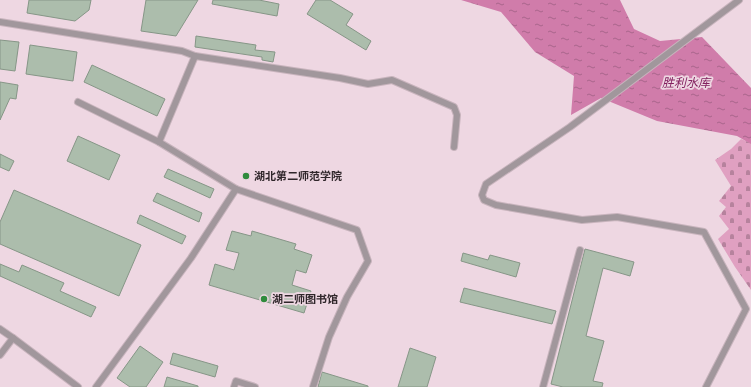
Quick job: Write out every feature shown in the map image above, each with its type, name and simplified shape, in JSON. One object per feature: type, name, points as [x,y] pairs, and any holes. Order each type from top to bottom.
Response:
[{"type":"street","points":[[706,387],[746,309],[704,232],[617,217],[582,220],[496,205],[484,200],[482,195],[486,184],[570,128],[738,0]]},
{"type":"street","points":[[0,22],[182,51],[195,56],[340,78],[368,84],[392,80],[454,107],[457,115],[454,147]]},
{"type":"street","points":[[159,142],[195,56]]},
{"type":"street","points":[[78,102],[159,142],[236,189],[357,230],[368,261],[347,297],[329,337],[313,387]]},
{"type":"street","points":[[96,387],[191,258],[236,189]]},
{"type":"street","points":[[543,387],[580,250]]},
{"type":"street","points":[[0,329],[78,387]]},
{"type":"street","points":[[0,355],[13,338]]},
{"type":"street","points":[[234,387],[236,382],[255,387]]},
{"type":"green space","points":[[741,139],[751,143],[751,290],[718,239],[729,229],[719,216],[726,207],[719,201],[731,186],[715,160],[731,149]]},
{"type":"water","name":"胜利水库","points":[[461,0],[620,0],[634,29],[660,41],[702,37],[751,88],[751,144],[737,136],[657,121],[601,98],[571,115],[574,76],[535,52],[501,12]]},
{"type":"building","points":[[29,0],[91,0],[89,10],[75,21],[27,13]]},
{"type":"building","points":[[146,0],[198,0],[176,36],[141,31]]},
{"type":"building","points":[[213,0],[259,0],[279,4],[277,16],[212,4]]},
{"type":"building","points":[[316,0],[330,0],[353,14],[346,25],[371,41],[366,50],[307,14]]},
{"type":"building","points":[[196,36],[256,45],[255,50],[275,52],[273,62],[262,60],[262,57],[195,47]]},
{"type":"building","points":[[0,40],[19,42],[15,71],[0,69]]},
{"type":"building","points":[[30,45],[77,52],[73,81],[26,74]]},
{"type":"building","points":[[92,65],[165,99],[157,116],[84,82]]},
{"type":"building","points":[[0,82],[18,85],[16,99],[10,98],[0,120]]},
{"type":"building","points":[[78,136],[120,155],[109,180],[67,161]]},
{"type":"building","points":[[0,154],[14,161],[9,171],[0,167]]},
{"type":"building","points":[[168,169],[214,189],[210,198],[164,177]]},
{"type":"building","points":[[14,190],[141,245],[119,296],[0,244],[0,222]]},
{"type":"building","points":[[157,193],[202,213],[199,222],[153,201]]},
{"type":"building","points":[[140,215],[186,236],[182,244],[137,223]]},
{"type":"building","points":[[232,231],[251,236],[252,231],[296,244],[294,249],[312,255],[306,273],[296,270],[292,285],[311,291],[304,313],[209,285],[215,264],[234,270],[239,253],[226,250]]},
{"type":"building","points":[[585,249],[634,262],[630,276],[603,268],[586,336],[604,341],[593,381],[603,383],[602,387],[563,387],[551,384]]},
{"type":"building","points":[[463,253],[488,260],[490,255],[520,263],[516,277],[461,261]]},
{"type":"building","points":[[0,264],[19,272],[22,265],[64,283],[60,291],[96,307],[91,317],[0,276]]},
{"type":"building","points":[[464,288],[556,311],[552,324],[460,302]]},
{"type":"building","points":[[140,346],[163,362],[146,387],[130,387],[117,378]]},
{"type":"building","points":[[410,348],[436,357],[427,387],[398,387]]},
{"type":"building","points":[[173,353],[218,366],[215,377],[170,364]]},
{"type":"building","points":[[322,372],[368,386],[368,387],[318,387]]},
{"type":"building","points":[[167,377],[198,386],[198,387],[164,387]]},
{"type":"place","name":"湖北第二师范学院","points":[[246,176]]},
{"type":"place","name":"湖二师图书馆","points":[[264,299]]}]
